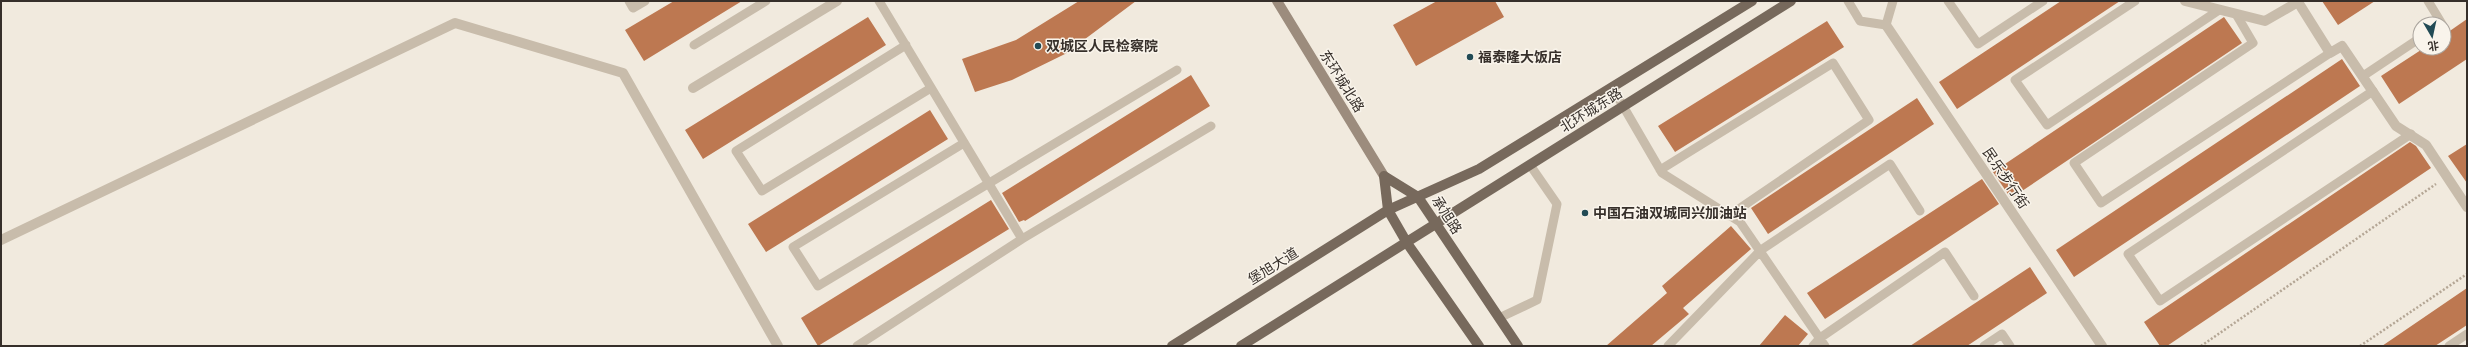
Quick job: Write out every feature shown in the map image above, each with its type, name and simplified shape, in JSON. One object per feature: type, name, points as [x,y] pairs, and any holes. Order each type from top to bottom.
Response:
[{"type":"main road","name":"东环城北路","points":[[1277,1],[1384,176]]},
{"type":"main road","name":"北环城东路","points":[[1388,210],[1479,169],[1752,1]]},
{"type":"main road","name":"北环城东路","points":[[1406,243],[1791,1]]},
{"type":"main road","name":"承旭路","points":[[1384,176],[1418,197],[1518,346]]},
{"type":"main road","points":[[1384,176],[1388,210],[1406,243],[1479,346]]},
{"type":"main road","name":"堡旭大道","points":[[1172,346],[1388,210]]},
{"type":"main road","points":[[1241,346],[1406,243]]},
{"type":"street","points":[[694,88],[837,1]]},
{"type":"street","points":[[2185,1],[2265,21],[2298,1],[2330,53],[2342,46],[2396,126],[2411,134],[2426,145],[2467,207]]},
{"type":"street","points":[[1,240],[455,23],[623,73],[778,346]]},
{"type":"street","name":"民乐步行街","points":[[1886,25],[2102,346]]},
{"type":"lane","points":[[629,1],[633,8],[645,1]]},
{"type":"lane","points":[[694,45],[766,1]]},
{"type":"lane","points":[[879,1],[1022,239]]},
{"type":"lane","points":[[1848,1],[1860,21],[1886,25],[1893,1]]},
{"type":"lane","points":[[1948,1],[1978,44],[2043,1]]},
{"type":"lane","points":[[2135,1],[2015,80],[2047,125],[2219,10]]},
{"type":"lane","points":[[2428,1],[2437,16]]},
{"type":"lane","points":[[2236,14],[2253,43],[2074,163],[2101,203],[2330,53]]},
{"type":"lane","points":[[2363,76],[2412,43]]},
{"type":"lane","points":[[906,45],[736,151],[762,191],[932,88]]},
{"type":"lane","points":[[1660,170],[1833,63],[1869,120],[1730,216]]},
{"type":"lane","points":[[964,143],[793,247],[818,286],[1177,70]]},
{"type":"lane","points":[[1612,87],[1660,170],[1672,180],[1740,222],[1761,250],[1822,342]]},
{"type":"lane","points":[[2373,91],[2128,254],[2160,301],[2411,134]]},
{"type":"lane","points":[[856,346],[1022,239],[1211,126]]},
{"type":"lane","points":[[1668,346],[1761,250],[1890,164],[1920,211]]},
{"type":"lane","points":[[1499,318],[1537,300],[1557,204],[1530,165]]},
{"type":"lane","points":[[1813,346],[1822,342],[1945,252],[1974,296]]},
{"type":"lane","points":[[1984,346],[2002,334],[2010,346]]},
{"type":"lane","points":[[2449,346],[2467,334]]},
{"type":"path","points":[[2201,346],[2447,177]]},
{"type":"path","points":[[2360,346],[2467,274]]},
{"type":"building","points":[[674,1],[742,1],[644,61],[625,30]]},
{"type":"building","name":"双城区人民检察院","points":[[1079,1],[1136,1],[1065,54],[1012,80],[975,92],[962,59],[1016,40]]},
{"type":"building","points":[[1437,1],[1495,1],[1504,17],[1416,66],[1393,25]]},
{"type":"building","points":[[2061,1],[2120,1],[1957,109],[1939,82]]},
{"type":"building","points":[[2322,1],[2375,1],[2338,25]]},
{"type":"building","points":[[868,17],[886,45],[703,159],[685,130]]},
{"type":"building","points":[[2224,17],[2242,43],[2013,197],[2010,197],[1993,172]]},
{"type":"building","points":[[2467,19],[2467,59],[2399,104],[2381,76],[2412,56],[2452,56],[2452,29]]},
{"type":"building","points":[[1827,21],[1844,47],[1675,152],[1658,126]]},
{"type":"building","points":[[2342,59],[2360,86],[2074,277],[2056,250]]},
{"type":"building","points":[[1191,75],[1210,106],[1025,221],[1019,222],[1002,193]]},
{"type":"building","points":[[1917,98],[1934,124],[1768,234],[1751,208]]},
{"type":"building","points":[[930,110],[948,139],[766,252],[748,224]]},
{"type":"building","points":[[2410,142],[2416,146],[2431,168],[2167,346],[2160,346],[2144,322]]},
{"type":"building","points":[[2467,144],[2467,183],[2448,156]]},
{"type":"building","points":[[1982,179],[1999,204],[1825,319],[1807,293]]},
{"type":"building","points":[[991,200],[1009,229],[818,346],[801,318]]},
{"type":"building","points":[[1731,226],[1751,249],[1683,308],[1689,314],[1651,346],[1606,346],[1667,293],[1662,286]]},
{"type":"building","points":[[2030,267],[2047,293],[1967,346],[1910,346]]},
{"type":"building","points":[[2467,288],[2467,325],[2435,346],[2382,346]]},
{"type":"building","points":[[1785,315],[1808,334],[1798,346],[1759,346]]},
{"type":"place","name":"双城区人民检察院","points":[[1038,46]]},
{"type":"place","name":"福泰隆大饭店","points":[[1470,57]]},
{"type":"place","name":"中国石油双城同兴加油站","points":[[1585,213]]}]
